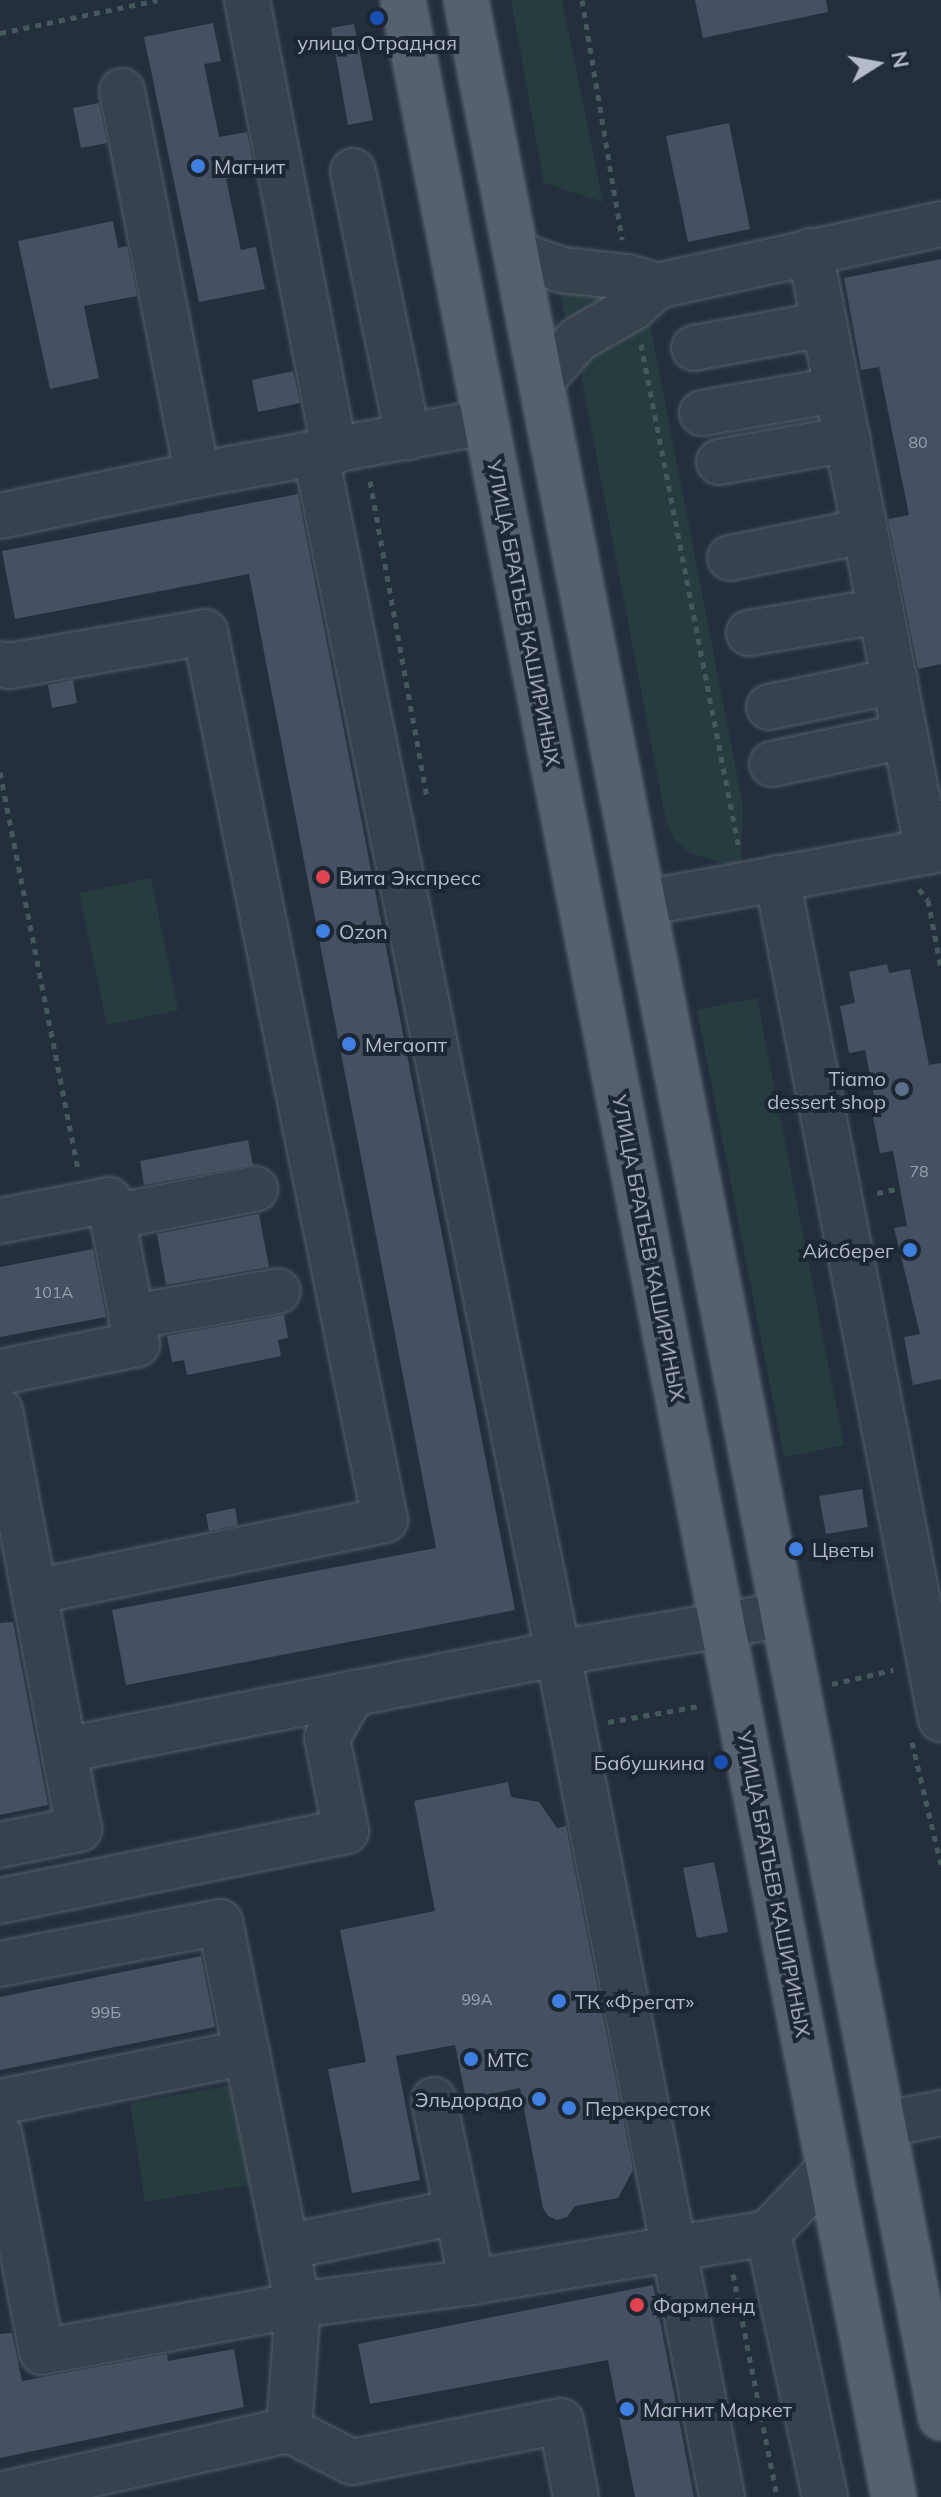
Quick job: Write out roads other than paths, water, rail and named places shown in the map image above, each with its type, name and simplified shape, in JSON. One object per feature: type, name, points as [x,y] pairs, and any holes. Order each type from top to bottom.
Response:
[{"type":"main road","name":"УЛИЦА БРАТЬЕВ КАШИРИНЫХ","points":[[403,0],[894,2497]]},
{"type":"main road","points":[[466,0],[941,2418]]},
{"type":"street","points":[[247,0],[325,454],[722,2497]]},
{"type":"street","points":[[122,91],[197,475]]},
{"type":"street","points":[[353,171],[408,437]]},
{"type":"street","points":[[541,381],[578,339],[634,307],[657,286],[941,224]]},
{"type":"street","points":[[644,903],[935,851],[905,736],[810,251]]},
{"type":"street","points":[[517,254],[562,270],[628,277],[657,286]]},
{"type":"street","points":[[694,348],[825,324]]},
{"type":"street","points":[[702,413],[837,390]]},
{"type":"street","points":[[0,516],[197,475],[325,454],[486,422]]},
{"type":"street","points":[[719,462],[848,439]]},
{"type":"street","points":[[730,558],[865,531]]},
{"type":"street","points":[[749,633],[881,611]]},
{"type":"street","points":[[0,664],[9,666],[205,632],[385,1520],[34,1592]]},
{"type":"street","points":[[769,707],[895,681]]},
{"type":"street","points":[[772,764],[905,736]]},
{"type":"street","points":[[777,878],[941,1719]]},
{"type":"street","points":[[0,1221],[255,1189]]},
{"type":"street","points":[[0,1372],[137,1344],[98,1211]]},
{"type":"street","points":[[131,1317],[278,1291]]},
{"type":"street","points":[[0,1411],[79,1829],[0,1845]]},
{"type":"street","points":[[64,1750],[558,1653],[783,1615]]},
{"type":"street","points":[[0,1901],[346,1831],[327,1738],[353,1693]]},
{"type":"street","points":[[0,1964],[220,1922],[298,2305],[289,2430]]},
{"type":"street","points":[[0,2102],[247,2052]]},
{"type":"street","points":[[434,2100],[472,2282]]},
{"type":"street","points":[[884,2125],[941,2113]]},
{"type":"street","points":[[0,2136],[42,2352],[298,2305],[472,2282],[747,2237],[830,2168]]},
{"type":"street","points":[[286,2247],[457,2212]]},
{"type":"street","points":[[747,2237],[825,2497]]},
{"type":"street","points":[[0,2495],[289,2430],[352,2462],[561,2421],[576,2497]]},
{"type":"place","name":"улица Отрадная","points":[[377,18]]},
{"type":"place","name":"Магнит","points":[[198,166]]},
{"type":"place","name":"Вита Экспресс","points":[[323,877]]},
{"type":"place","name":"Ozon","points":[[323,931]]},
{"type":"place","name":"Мегаопт","points":[[349,1044]]},
{"type":"place","name":"Tiamo dessert shop","points":[[902,1089]]},
{"type":"place","name":"Айсберег","points":[[910,1250]]},
{"type":"place","name":"Цветы","points":[[796,1549]]},
{"type":"place","name":"Бабушкина","points":[[721,1762]]},
{"type":"place","name":"ТК «Фрегат»","points":[[559,2001]]},
{"type":"place","name":"МТС","points":[[471,2059]]},
{"type":"place","name":"Эльдорадо","points":[[539,2099]]},
{"type":"place","name":"Перекресток","points":[[569,2108]]},
{"type":"place","name":"Фармленд","points":[[637,2305]]},
{"type":"place","name":"Магнит Маркет","points":[[627,2409]]}]
